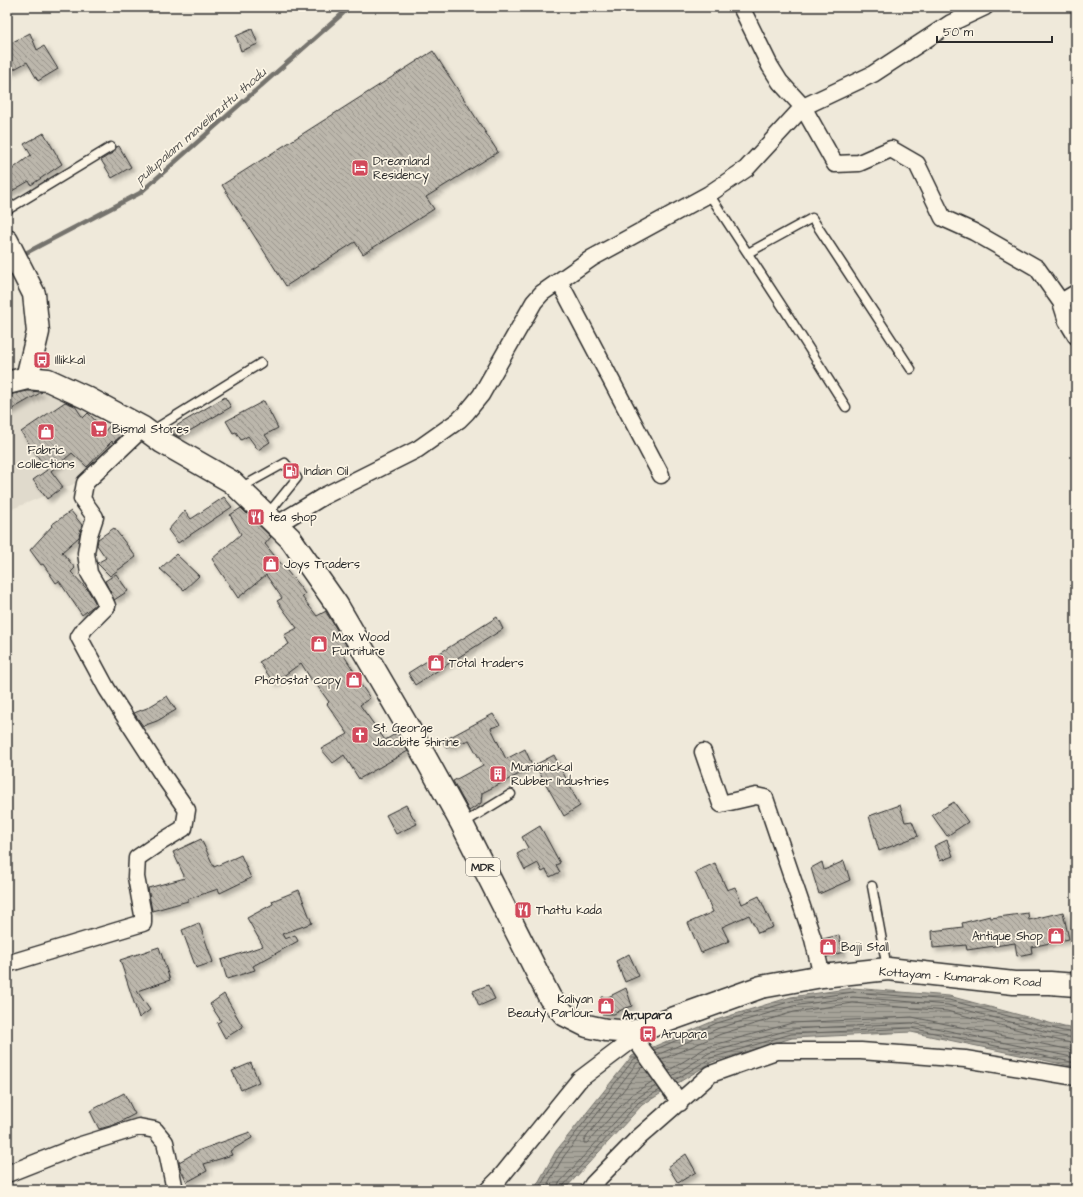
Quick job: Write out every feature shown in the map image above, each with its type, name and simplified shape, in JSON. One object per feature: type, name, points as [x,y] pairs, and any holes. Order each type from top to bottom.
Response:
[{"type":"main road","name":"MDR","points":[[12,251],[34,294],[38,332],[17,380]]},
{"type":"main road","name":"Kottayam - Kumarakom Road","points":[[17,380],[48,380],[87,398],[146,430],[162,442],[232,482],[290,538],[337,605],[419,746],[462,824],[550,998],[565,1014],[587,1026],[633,1036],[658,1024],[761,987],[822,976],[888,969],[1014,983],[1076,985]]},
{"type":"street","points":[[741,7],[770,66],[780,82],[803,107],[835,164],[860,163],[891,150],[916,164],[943,218],[974,232],[1037,268],[1061,302],[1067,321],[1076,336]]},
{"type":"street","points":[[271,520],[324,496],[418,449],[459,420],[480,395],[534,302],[542,293],[592,258],[709,194],[746,169],[803,107],[873,74],[951,23],[985,7]]},
{"type":"street","points":[[559,281],[661,475]]},
{"type":"street","points":[[1061,302],[1076,293]]},
{"type":"street","points":[[7,964],[143,923],[143,915],[136,877],[137,858],[184,828],[187,810],[107,689],[79,637],[107,606],[89,573],[86,553],[89,535],[95,517],[82,499],[85,483],[146,430]]},
{"type":"street","points":[[703,752],[721,804],[756,796],[765,798],[813,939],[822,976]]},
{"type":"street","points":[[488,1190],[499,1179],[579,1080],[628,1043],[633,1036],[680,1103]]},
{"type":"street","points":[[589,1190],[593,1184],[637,1140],[711,1074],[776,1051],[861,1051],[965,1059],[1076,1077]]},
{"type":"street","points":[[7,1174],[78,1146],[139,1127],[155,1130],[165,1142],[176,1190]]},
{"type":"lane","points":[[7,210],[111,147]]},
{"type":"lane","points":[[709,194],[846,407]]},
{"type":"lane","points":[[748,253],[812,218],[911,369]]},
{"type":"lane","points":[[146,430],[261,363]]},
{"type":"lane","points":[[239,488],[285,463],[297,478],[271,520]]},
{"type":"lane","points":[[462,824],[511,794]]},
{"type":"lane","points":[[872,886],[888,969]]},
{"type":"shaded area","points":[[26,381],[129,428],[74,484],[7,511],[7,387]]},
{"type":"water","points":[[853,988],[949,996],[1076,1029],[1076,1067],[911,1032],[792,1038],[712,1062],[642,1105],[564,1190],[534,1190],[556,1151],[632,1056],[716,1020],[791,997]]},
{"type":"building","points":[[252,29],[258,44],[241,51],[236,36]]},
{"type":"building","points":[[30,33],[37,50],[44,46],[58,69],[38,81],[27,62],[7,73],[7,45]]},
{"type":"building","name":"Dreamland Residency","points":[[433,51],[498,152],[426,197],[434,209],[363,254],[355,242],[286,286],[222,185]]},
{"type":"building","points":[[44,133],[62,164],[31,185],[29,181],[7,194],[7,173],[31,155],[24,144]]},
{"type":"building","points":[[119,146],[131,167],[112,178],[101,160],[114,152],[116,147]]},
{"type":"building","points":[[28,391],[42,392],[7,412],[7,395]]},
{"type":"building","points":[[225,397],[231,407],[179,437],[174,434],[171,429]]},
{"type":"building","points":[[264,401],[278,428],[265,435],[270,442],[258,450],[248,436],[241,440],[236,432],[233,433],[226,421]]},
{"type":"building","points":[[65,402],[75,406],[83,418],[88,413],[105,431],[110,425],[125,432],[113,443],[112,441],[87,467],[72,453],[51,471],[63,487],[47,499],[33,480],[47,470],[21,432]]},
{"type":"building","points":[[224,497],[232,507],[178,543],[168,530],[185,511],[191,519]]},
{"type":"building","points":[[241,508],[271,537],[265,544],[301,588],[305,594],[302,597],[317,616],[326,611],[347,646],[341,651],[357,676],[355,676],[370,698],[360,705],[385,740],[397,733],[408,751],[359,779],[344,755],[333,763],[321,749],[348,734],[327,704],[329,702],[313,680],[312,681],[301,663],[274,683],[259,662],[289,644],[284,635],[297,628],[277,601],[282,598],[266,575],[238,598],[212,559],[241,534],[230,515]]},
{"type":"building","points":[[71,511],[82,525],[79,537],[62,552],[75,568],[71,572],[88,590],[96,604],[82,615],[59,581],[56,583],[43,564],[41,565],[30,550],[52,526],[51,525]]},
{"type":"building","points":[[114,528],[136,557],[110,576],[97,563],[106,558],[97,545],[98,539]]},
{"type":"building","points":[[176,554],[199,576],[184,590],[160,569]]},
{"type":"building","points":[[116,574],[128,591],[114,600],[105,581]]},
{"type":"building","points":[[497,617],[503,629],[415,685],[408,673]]},
{"type":"building","points":[[167,696],[176,710],[157,721],[143,726],[134,713],[147,708]]},
{"type":"building","points":[[493,714],[500,725],[491,728],[506,759],[525,749],[533,767],[482,793],[481,803],[469,811],[453,781],[483,765],[469,740],[446,748],[443,741]]},
{"type":"building","name":"Murianickal Rubber Industries","points":[[554,755],[580,806],[564,816],[535,765]]},
{"type":"building","points":[[954,802],[968,822],[947,836],[932,815]]},
{"type":"building","points":[[406,805],[417,824],[396,834],[386,815]]},
{"type":"building","points":[[900,805],[905,822],[912,821],[918,836],[879,851],[869,816]]},
{"type":"building","points":[[540,826],[560,863],[556,865],[560,872],[550,877],[546,870],[542,872],[538,863],[525,870],[517,854],[528,848],[522,837]]},
{"type":"building","points":[[201,839],[214,867],[241,855],[251,878],[220,893],[218,889],[188,899],[188,901],[152,911],[148,888],[185,878],[173,852]]},
{"type":"building","points":[[947,840],[953,856],[940,861],[934,846]]},
{"type":"building","points":[[844,861],[850,880],[819,894],[811,868],[822,862],[824,870]]},
{"type":"building","points":[[715,863],[727,890],[735,887],[742,904],[759,896],[773,927],[758,933],[749,915],[722,927],[729,941],[701,953],[688,923],[713,912],[695,872]]},
{"type":"building","points":[[299,890],[312,923],[282,934],[285,939],[295,935],[298,941],[253,966],[255,970],[227,979],[221,960],[263,946],[247,918],[273,904],[272,901]]},
{"type":"building","points":[[1063,912],[1069,939],[1031,947],[1032,953],[1017,956],[1015,943],[967,950],[966,945],[933,948],[932,931],[963,927],[962,923],[990,916],[991,918],[1028,913],[1029,920]]},
{"type":"building","points":[[199,923],[213,962],[196,968],[182,930]]},
{"type":"building","points":[[839,935],[843,952],[827,957],[823,939]]},
{"type":"building","points":[[159,947],[170,980],[137,991],[150,1010],[139,1018],[120,960]]},
{"type":"building","points":[[629,954],[639,976],[625,982],[616,961]]},
{"type":"building","points":[[488,985],[495,999],[479,1006],[473,991]]},
{"type":"building","points":[[626,988],[632,1006],[614,1014],[602,1014],[601,997],[608,997]]},
{"type":"building","points":[[224,994],[243,1027],[225,1038],[217,1023],[221,1021],[210,1004]]},
{"type":"building","points":[[251,1063],[259,1082],[241,1090],[232,1071]]},
{"type":"building","points":[[124,1093],[135,1114],[114,1125],[99,1129],[90,1111]]},
{"type":"building","points":[[250,1132],[252,1138],[230,1151],[232,1155],[204,1164],[207,1171],[187,1182],[179,1162],[200,1150]]},
{"type":"building","points":[[686,1154],[696,1172],[678,1183],[668,1167]]},
{"type":"waterway","name":"pullupalam mavelimuttu thodu","points":[[20,256],[140,193],[350,7]]},
{"type":"place","name":"Dreamland Residency","points":[[360,168]]},
{"type":"place","name":"Illikkal","points":[[42,360]]},
{"type":"place","name":"Bismal Stores","points":[[99,429]]},
{"type":"place","name":"Fabric collections","points":[[46,432]]},
{"type":"place","name":"Indian Oil","points":[[291,471]]},
{"type":"place","name":"tea shop","points":[[256,517]]},
{"type":"place","name":"Joys Traders","points":[[271,564]]},
{"type":"place","name":"Max Wood Furniture","points":[[319,644]]},
{"type":"place","name":"Total traders","points":[[436,663]]},
{"type":"place","name":"Photostat copy","points":[[354,680]]},
{"type":"place","name":"St. George Jacobite shirine","points":[[360,735]]},
{"type":"place","name":"Murianickal Rubber Industries","points":[[498,774]]},
{"type":"place","name":"Thattu kada","points":[[523,910]]},
{"type":"place","name":"Antique Shop","points":[[1056,936]]},
{"type":"place","name":"Bajji Stall","points":[[828,947]]},
{"type":"place","name":"Kaliyan Beauty Parlour","points":[[606,1006]]},
{"type":"place","name":"Arupara","points":[[648,1034]]},
{"type":"district","name":"Arupara","points":[[647,1014]]}]
